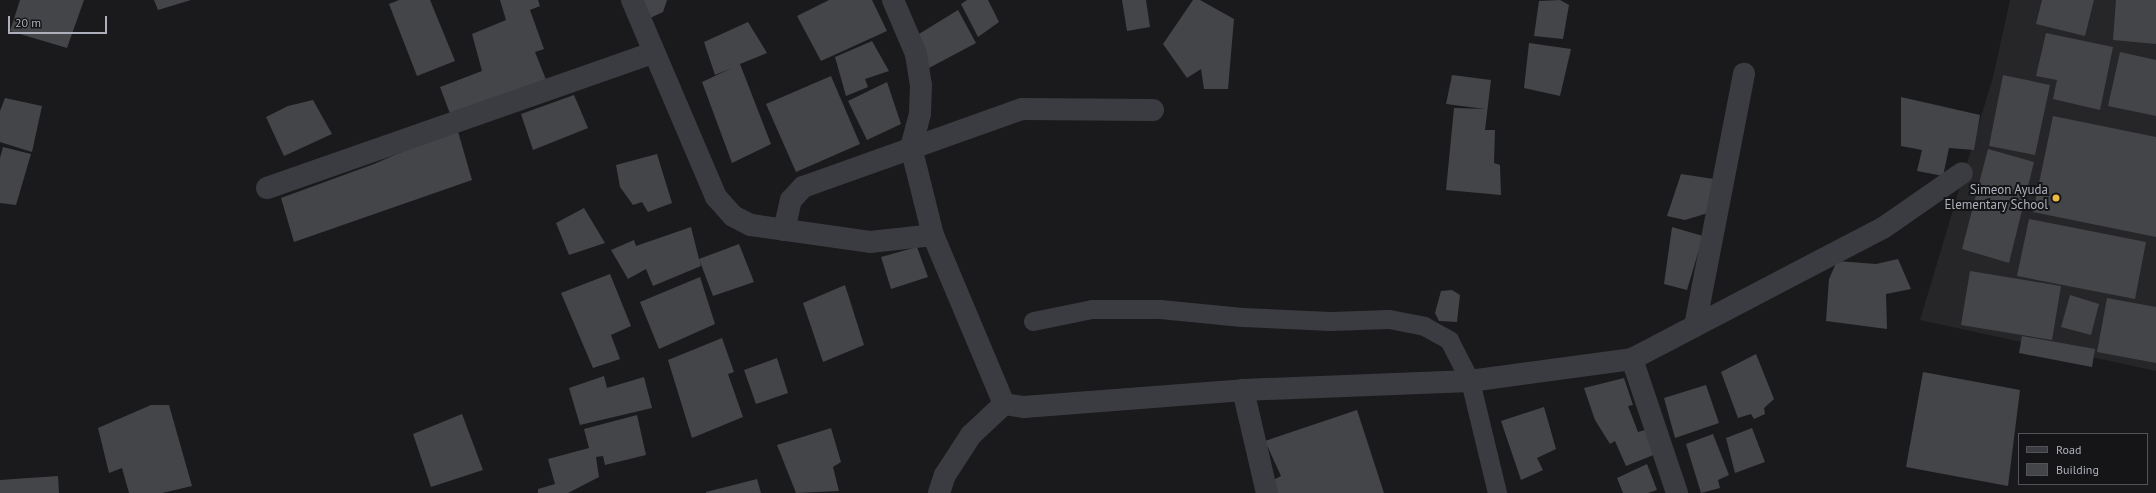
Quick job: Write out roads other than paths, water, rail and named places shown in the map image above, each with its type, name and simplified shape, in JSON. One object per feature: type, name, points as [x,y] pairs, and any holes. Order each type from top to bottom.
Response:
[{"type":"street","points":[[632,0],[652,53],[716,197],[733,216],[751,225],[870,242],[933,235]]},
{"type":"street","points":[[893,0],[916,54],[921,85],[920,114],[911,147],[933,235],[1004,404]]},
{"type":"street","points":[[267,188],[652,53]]},
{"type":"street","points":[[1695,326],[1744,74]]},
{"type":"street","points":[[784,230],[791,200],[802,188],[911,147],[1022,109],[1153,110]]},
{"type":"street","points":[[1004,404],[1024,407],[1243,390],[1470,381],[1632,359],[1883,228],[1962,173]]},
{"type":"street","points":[[1632,359],[1677,493]]},
{"type":"street","points":[[1243,390],[1267,493]]},
{"type":"street","points":[[939,493],[945,475],[971,435],[1004,404]]},
{"type":"lane","points":[[1033,321],[1092,310],[1160,309],[1250,318],[1330,321],[1389,319],[1424,326],[1449,340],[1470,381],[1498,493]]},
{"type":"place","name":"Simeon Ayuda Elementary School","points":[[2056,198]]}]
